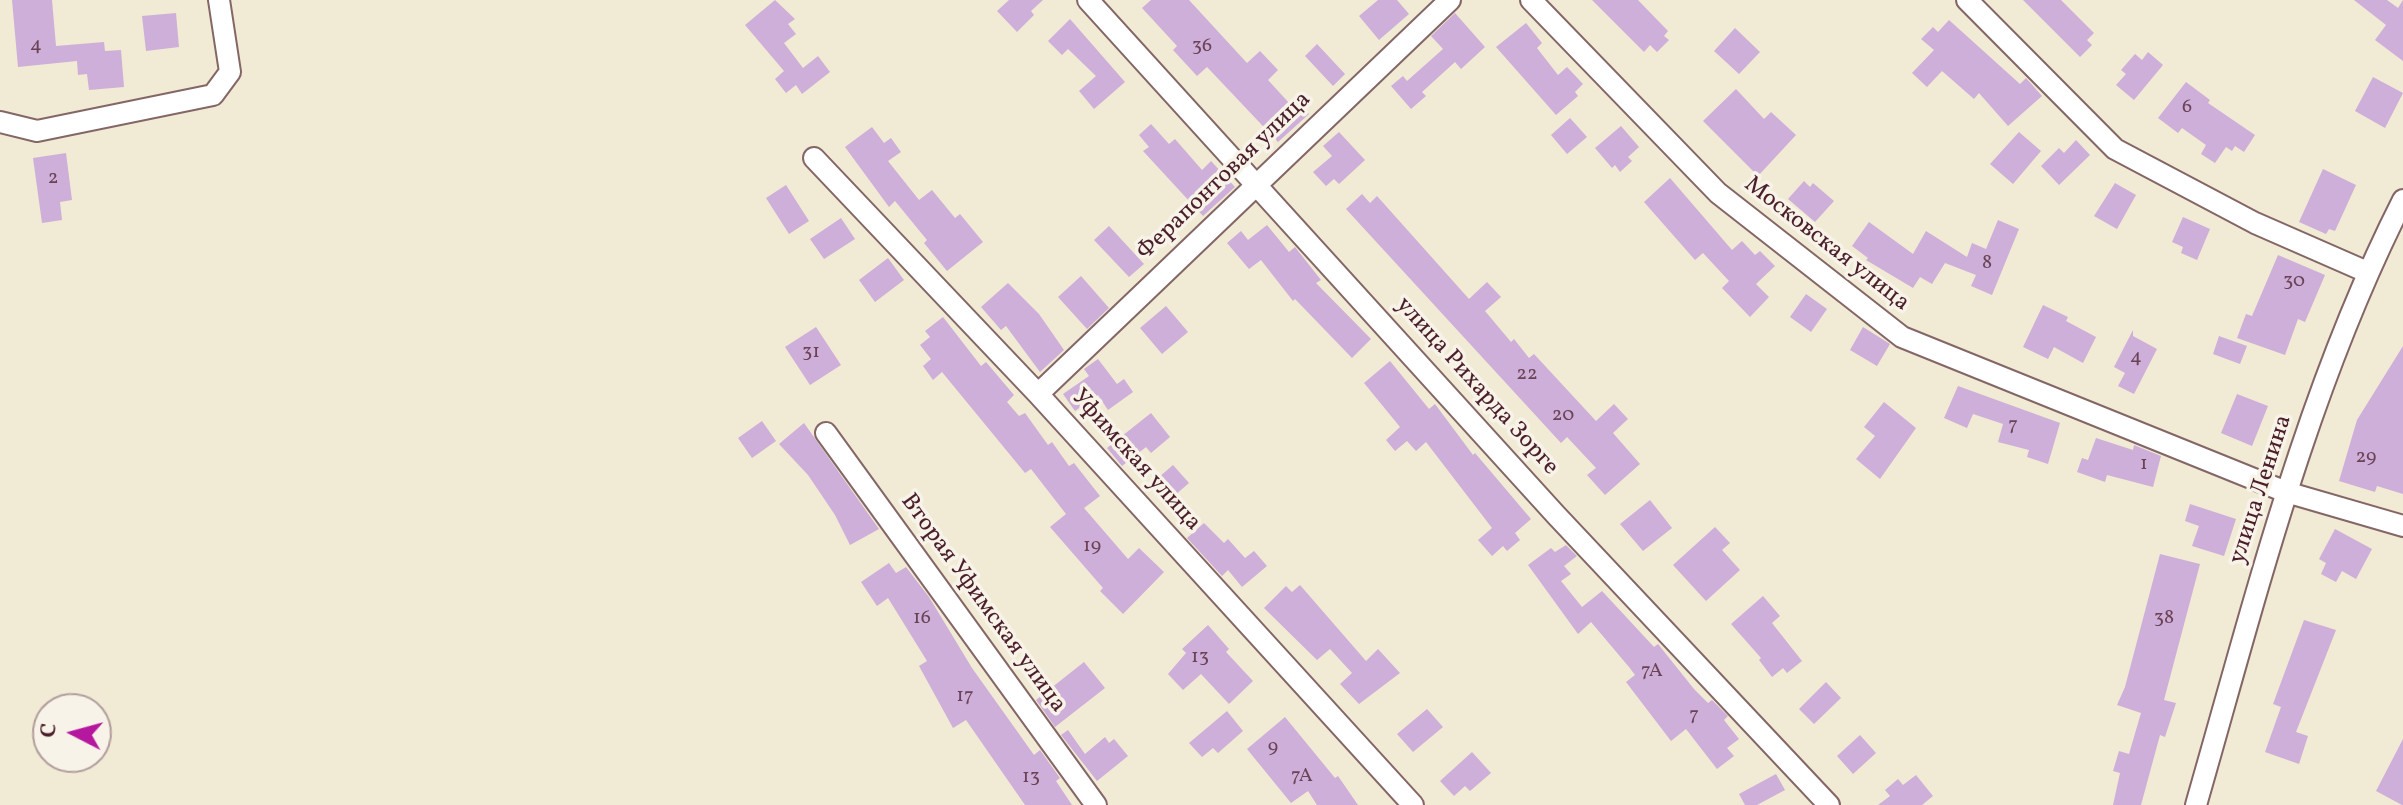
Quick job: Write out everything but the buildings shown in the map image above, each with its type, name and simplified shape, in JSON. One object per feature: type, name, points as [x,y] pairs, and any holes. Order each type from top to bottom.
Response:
[{"type":"street","points":[[0,122],[37,131],[213,95],[230,72],[219,0]]},
{"type":"street","name":"улица Рихарда Зорге","points":[[1088,0],[1556,515],[1829,805]]},
{"type":"street","name":"Ферапонтовая улица","points":[[1038,394],[1255,183],[1450,0]]},
{"type":"street","name":"Московская улица","points":[[1531,0],[1718,193],[1902,337],[2286,492],[2403,526]]},
{"type":"street","points":[[1967,0],[2115,149],[2255,223],[2367,272]]},
{"type":"street","name":"Уфимская улица","points":[[814,158],[1038,394],[1413,805]]},
{"type":"street","name":"улица Ленина","points":[[2196,805],[2286,492],[2367,272],[2403,200]]},
{"type":"street","name":"Вторая Уфимская улица","points":[[826,433],[1096,805]]}]
